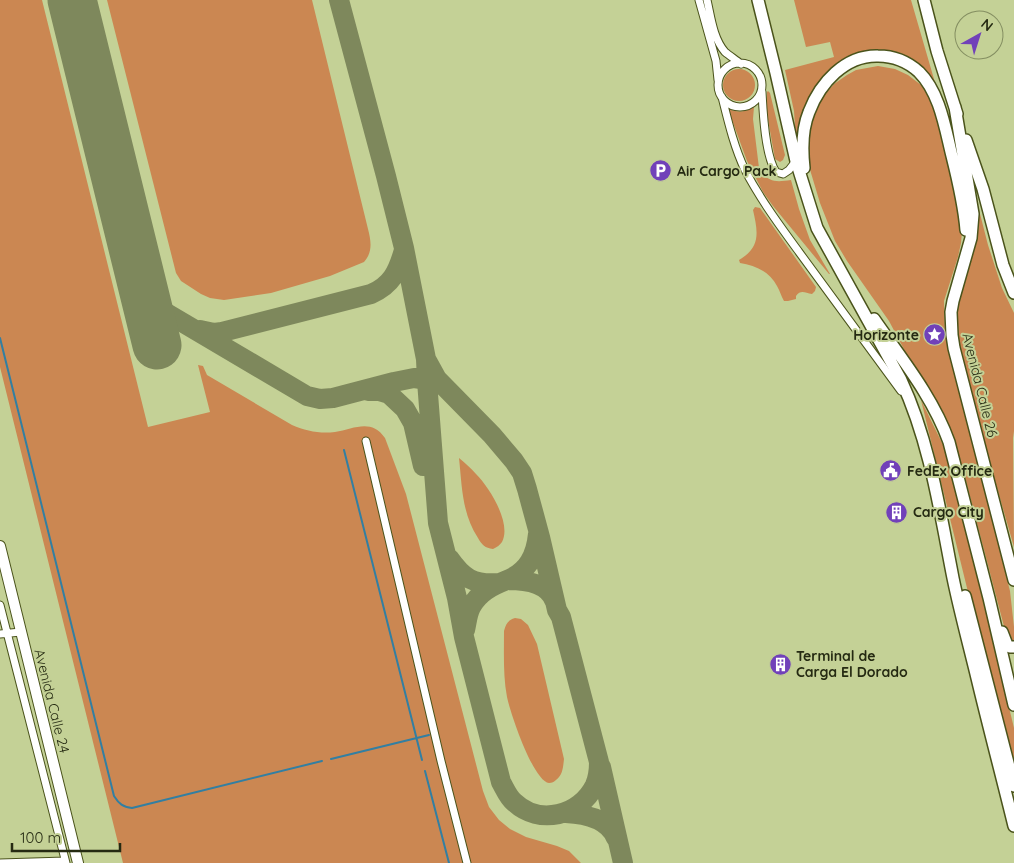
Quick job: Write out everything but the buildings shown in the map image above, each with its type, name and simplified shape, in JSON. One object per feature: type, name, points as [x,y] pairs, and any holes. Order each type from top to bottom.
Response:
[{"type":"main road","points":[[758,0],[796,160],[817,228],[897,374],[910,403],[924,444],[962,615],[1014,826]]},
{"type":"main road","name":"Avenida Calle 26","points":[[924,0],[937,51],[983,189],[1003,265],[1014,293]]},
{"type":"main road","points":[[807,198],[802,159],[803,142],[808,113],[819,92],[826,82],[852,61],[871,56],[895,58],[918,72],[926,81],[939,106],[964,208],[967,252]]},
{"type":"main road","name":"Avenida Calle 26","points":[[955,107],[973,214],[972,231],[967,252],[952,301],[952,335],[1014,580]]},
{"type":"main road","points":[[832,257],[920,386],[945,432],[989,598],[1014,705]]},
{"type":"main road","points":[[941,516],[955,560],[1014,786]]},
{"type":"main road","points":[[1003,534],[1014,563]]},
{"type":"main road","name":"Avenida Calle 24","points":[[0,546],[78,863]]},
{"type":"main road","points":[[989,598],[1007,645],[1014,647]]},
{"type":"street","points":[[699,0],[716,61],[719,90],[733,140],[744,169],[769,210],[910,403]]},
{"type":"street","points":[[707,0],[718,41],[727,53],[741,64]]},
{"type":"street","points":[[718,83],[724,71],[734,64],[748,65],[759,75],[762,82],[759,96],[748,106],[733,106],[722,97]]},
{"type":"street","points":[[761,90],[772,164],[776,172],[783,174],[789,170],[796,160]]},
{"type":"street","points":[[366,441],[441,761],[467,863]]},
{"type":"street","points":[[0,605],[4,634],[65,862],[0,862]]},
{"type":"street","points":[[4,634],[21,632]]},
{"type":"street","points":[[56,826],[64,808]]},
{"type":"shaded area","points":[[0,0],[42,0],[148,427],[210,412],[198,365],[203,366],[207,375],[297,427],[324,433],[362,426],[374,428],[380,432],[385,438],[406,494],[483,791],[489,807],[499,820],[510,829],[526,837],[569,851],[581,863],[123,863],[0,367]]},
{"type":"shaded area","points":[[107,0],[312,0],[369,233],[370,250],[364,262],[330,276],[271,293],[224,300],[210,298],[181,281],[176,273]]},
{"type":"shaded area","points":[[794,0],[911,0],[936,86],[892,54],[830,70],[797,159],[794,111],[785,70],[834,57],[830,42],[806,47]]},
{"type":"shaded area","points":[[878,66],[895,69],[908,75],[921,85],[936,107],[963,220],[958,257],[944,301],[945,334],[1010,591],[1014,641],[1010,642],[1006,634],[954,439],[889,321],[835,241],[820,203],[808,163],[809,128],[823,96],[834,84],[856,70]]},
{"type":"shaded area","points":[[739,69],[750,74],[755,85],[750,96],[739,101],[728,96],[723,85],[728,74]]},
{"type":"shaded area","points":[[768,91],[785,155],[780,162],[775,159],[767,114]]},
{"type":"shaded area","points":[[754,107],[753,119],[759,168],[769,179],[791,180],[810,240],[830,274],[773,206],[763,192],[747,161],[728,109],[741,111]]},
{"type":"shaded area","points":[[977,206],[1002,288],[1014,313],[1014,547],[963,363],[954,316]]},
{"type":"shaded area","points":[[755,207],[760,208],[816,287],[812,294],[801,292],[796,296],[796,299],[784,301],[774,281],[766,273],[751,265],[740,263],[739,260],[751,250],[756,238],[757,232],[753,210]]},
{"type":"shaded area","points":[[921,400],[944,447],[969,543],[1014,728],[1014,766],[967,588]]},
{"type":"shaded area","points":[[459,458],[487,487],[502,516],[504,534],[502,542],[493,549],[481,543],[469,519],[464,500]]},
{"type":"shaded area","points":[[515,618],[521,619],[528,625],[537,644],[564,759],[560,776],[551,783],[543,779],[529,759],[517,730],[507,697],[504,673],[504,631],[508,623]]},
{"type":"waterway","points":[[0,338],[116,799],[124,806],[132,808],[322,761]]},
{"type":"waterway","points":[[344,450],[422,760]]},
{"type":"waterway","points":[[331,759],[429,735]]},
{"type":"waterway","points":[[425,771],[449,863]]},
{"type":"taxiway","points":[[339,0],[404,248],[426,359],[438,523],[457,598],[464,637],[501,782],[512,800],[524,809],[535,814],[558,814],[580,804],[588,796],[596,782],[599,762],[561,617],[557,610],[527,489],[522,473],[514,461],[492,435],[437,379],[426,359]]},
{"type":"taxiway","points":[[200,330],[214,333],[222,332],[371,294],[389,282],[404,250]]},
{"type":"taxiway","points":[[141,282],[150,299],[158,308],[307,396],[320,399],[333,398],[414,378],[439,383]]},
{"type":"taxiway","points":[[368,391],[379,391],[389,394],[405,409],[413,423],[423,466]]},
{"type":"taxiway","points":[[465,630],[470,610],[478,597],[491,587],[514,577],[530,562],[538,534]]},
{"type":"taxiway","points":[[449,558],[459,571],[469,579],[482,583],[499,583]]},
{"type":"taxiway","points":[[508,580],[528,582],[542,587],[552,596],[555,602]]},
{"type":"taxiway","points":[[601,767],[623,863]]},
{"type":"taxiway","points":[[566,813],[595,818],[607,826],[616,838]]},
{"type":"runway","points":[[72,0],[157,345]]},
{"type":"place","name":"Air Cargo Pack","points":[[661,171]]},
{"type":"place","name":"Horizonte","points":[[935,335]]},
{"type":"place","name":"FedEx Office","points":[[891,471]]},
{"type":"place","name":"Cargo City","points":[[897,512]]},
{"type":"place","name":"Terminal de Carga El Dorado","points":[[780,664]]}]
